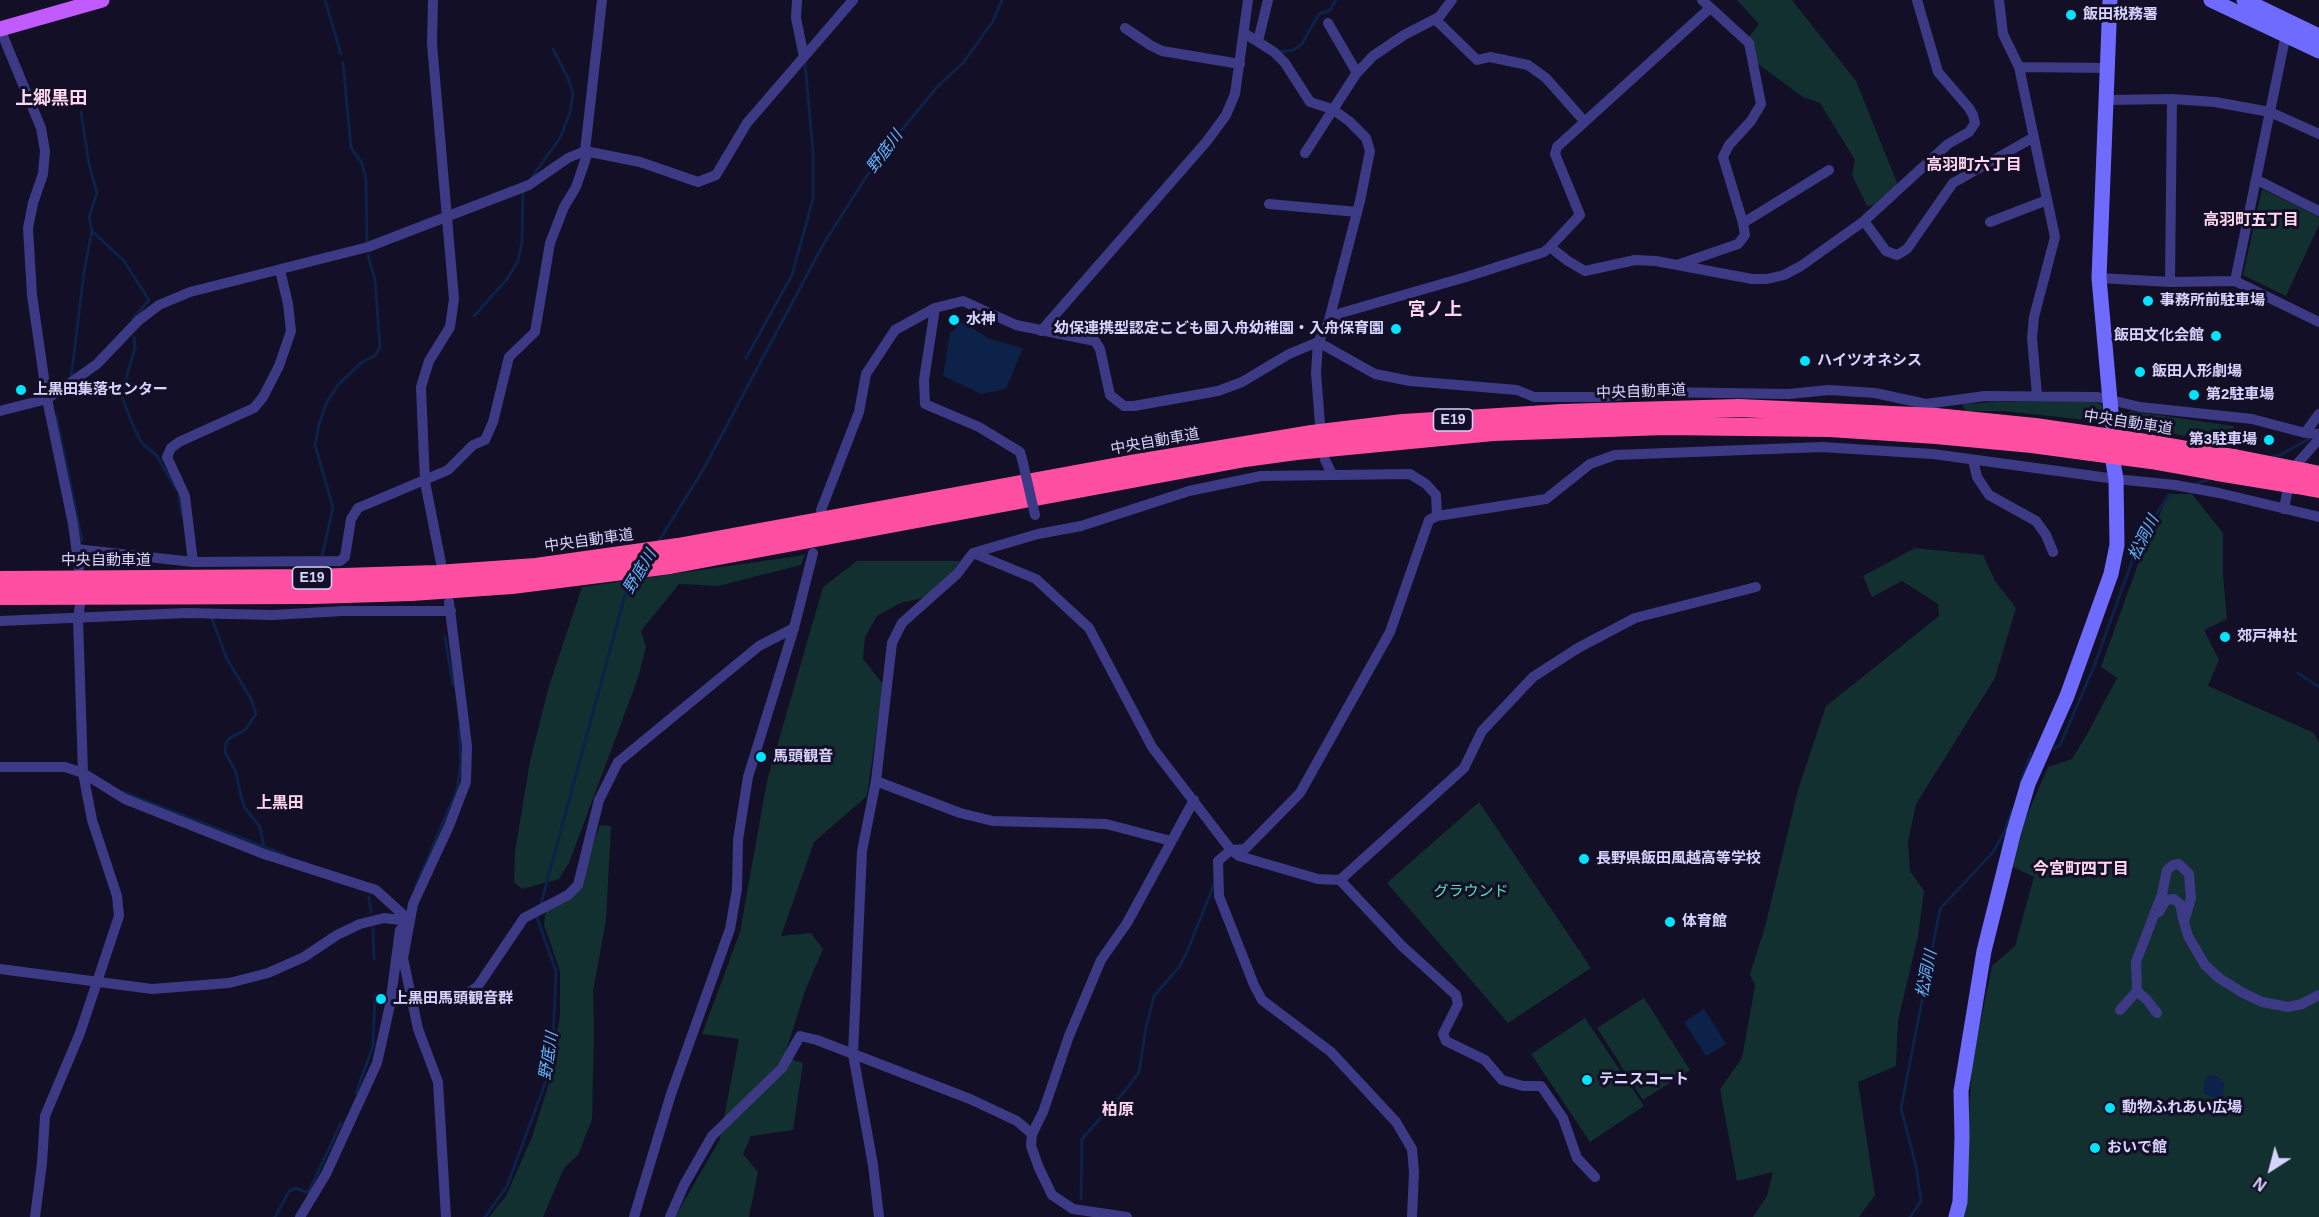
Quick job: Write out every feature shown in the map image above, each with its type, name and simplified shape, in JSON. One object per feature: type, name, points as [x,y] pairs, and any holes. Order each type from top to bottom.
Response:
[{"type":"highway","name":"中央自動車道","points":[[0,580],[313,578],[437,574],[536,567],[678,547],[1140,462],[1301,436],[1403,423],[1505,416],[1728,408],[1936,417],[2035,427],[2234,458],[2307,477],[2319,489]]},
{"type":"highway","name":"中央自動車道","points":[[0,596],[313,595],[411,592],[512,585],[670,565],[1245,458],[1493,432],[1664,426],[1830,428],[2032,444],[2151,460],[2218,472],[2307,477]]},
{"type":"main road","points":[[0,29],[102,0]]},
{"type":"street","points":[[433,0],[432,45],[454,299],[450,327],[429,361],[421,387],[425,482],[441,563]]},
{"type":"street","points":[[76,549],[193,562],[340,561],[345,557],[351,519],[358,508],[425,482],[448,470],[473,445],[485,440],[493,422],[508,357],[535,332],[550,243],[564,207],[576,187],[586,152],[602,0]]},
{"type":"street","points":[[797,0],[796,18],[804,57]]},
{"type":"street","points":[[0,411],[47,399],[97,364],[138,321],[159,305],[190,292],[368,247],[529,184],[568,158],[586,152],[640,162],[698,182],[716,175],[747,123],[853,0]]},
{"type":"street","points":[[1041,331],[1218,126],[1235,94],[1248,0]]},
{"type":"street","points":[[1258,41],[1268,0]]},
{"type":"street","points":[[1305,153],[1357,73],[1373,56],[1404,35],[1435,19],[1452,0]]},
{"type":"street","points":[[1550,247],[1585,271],[1635,260],[1656,261],[1752,279],[1767,279],[1784,275],[1801,266],[1863,221],[1948,144],[1969,132],[1975,123],[1969,108],[1938,72],[1917,0]]},
{"type":"street","points":[[1999,0],[2003,34],[2019,66],[2055,237],[2034,317],[2032,338],[2037,395]]},
{"type":"street","points":[[2110,0],[2098,278],[2112,423]]},
{"type":"street","points":[[2211,0],[2319,51]]},
{"type":"street","points":[[2245,0],[2319,36]]},
{"type":"street","points":[[1328,324],[1341,313],[1466,277],[1544,252],[1550,247],[1580,215],[1555,154],[1557,147],[1706,4],[1749,43],[1761,104],[1751,121],[1724,152],[1727,172],[1745,235],[1738,244],[1677,265]]},
{"type":"street","points":[[1435,19],[1477,60],[1490,57],[1528,65],[1546,78],[1585,122]]},
{"type":"street","points":[[1328,23],[1357,73]]},
{"type":"street","points":[[1125,28],[1162,51],[1240,64]]},
{"type":"street","points":[[0,29],[41,128],[45,151],[43,174],[33,202],[28,228],[32,295],[47,399],[79,568]]},
{"type":"street","points":[[1244,33],[1274,51],[1285,63],[1310,102],[1332,109],[1349,121],[1366,138],[1370,151],[1328,324],[1318,342],[1316,373],[1320,424]]},
{"type":"street","points":[[2235,281],[2286,34]]},
{"type":"street","points":[[2019,66],[2108,68]]},
{"type":"street","points":[[2107,100],[2172,99],[2215,102],[2270,112],[2319,134]]},
{"type":"street","points":[[2170,282],[2172,99]]},
{"type":"street","points":[[1863,221],[1886,250],[1897,255],[1907,249],[1953,183],[2034,137]]},
{"type":"street","points":[[1743,223],[1829,170]]},
{"type":"street","points":[[2257,180],[2319,212]]},
{"type":"street","points":[[1990,222],[2047,200]]},
{"type":"street","points":[[1269,204],[1357,212]]},
{"type":"street","points":[[193,562],[185,496],[167,457],[171,448],[179,442],[255,408],[263,397],[279,366],[291,332],[288,304],[280,270]]},
{"type":"street","points":[[2098,278],[2170,282],[2235,281],[2319,322]]},
{"type":"street","points":[[821,510],[860,412],[866,374],[895,330],[934,308],[963,301],[1016,325],[1095,341],[1100,349],[1110,395],[1119,404],[1134,406],[1218,391],[1242,382],[1289,354],[1318,342]]},
{"type":"street","points":[[934,308],[924,380],[924,404],[979,427],[1020,452],[1038,534]]},
{"type":"street","points":[[1318,342],[1376,374],[1410,381],[1517,390],[1534,397],[1602,397],[1660,392],[1789,394],[1829,390],[1875,393],[1926,404],[1985,396],[2098,397],[2140,407],[2252,419],[2305,433],[2319,434]]},
{"type":"street","points":[[2305,433],[2319,414]]},
{"type":"street","points":[[2284,509],[2290,477],[2297,464],[2319,439]]},
{"type":"street","points":[[1412,1217],[1414,1172],[1412,1149],[1396,1122],[1331,1052],[1262,1000],[1219,896],[1218,861],[1231,850],[1245,849],[1300,793],[1390,632],[1429,520],[1437,516],[1546,499],[1590,464],[1615,455],[1822,447],[1933,454],[2197,489],[2319,517]]},
{"type":"street","points":[[1324,460],[1332,474]]},
{"type":"street","points":[[1973,460],[1977,477],[1989,495],[2036,521],[2046,535],[2053,552]]},
{"type":"street","points":[[1956,1217],[1960,1202],[1962,1137],[1960,1091],[1984,951],[2028,784],[2067,696],[2111,574],[2117,545],[2116,479],[2113,462]]},
{"type":"street","points":[[879,1217],[873,1166],[853,1054],[862,851],[876,781],[892,643],[902,623],[957,574],[973,554],[1038,534],[1081,526],[1189,491],[1261,476],[1410,474],[1426,484],[1436,495],[1437,516]]},
{"type":"street","points":[[634,1217],[671,1094],[730,929],[737,889],[738,840],[748,777],[794,627],[813,554]]},
{"type":"street","points":[[973,554],[1036,579],[1089,628],[1152,747],[1231,850],[1239,856],[1318,879],[1340,880],[1410,953],[1456,995],[1458,1004],[1443,1034],[1446,1041],[1485,1060],[1502,1080],[1523,1086],[1541,1086],[1563,1118],[1577,1158],[1595,1177]]},
{"type":"street","points":[[1340,880],[1464,768],[1482,731],[1533,677],[1578,648],[1635,618],[1756,587]]},
{"type":"street","points":[[35,1217],[45,1116],[80,1033],[119,915],[117,896],[92,820],[83,773],[78,618],[80,605]]},
{"type":"street","points":[[0,621],[187,613],[273,615],[450,606],[456,674],[467,746],[466,782],[449,826],[413,904],[403,958],[418,1029],[438,1082],[446,1217]]},
{"type":"street","points":[[410,993],[460,994],[470,992],[484,980],[524,918],[568,895],[578,885],[598,800],[618,762],[759,646],[794,627]]},
{"type":"street","points":[[0,767],[65,767],[83,773],[125,799],[200,829],[264,854],[376,890],[410,921]]},
{"type":"street","points":[[876,781],[960,813],[993,821],[1106,824],[1171,841]]},
{"type":"street","points":[[1127,1217],[1073,1213],[1052,1195],[1031,1146],[1032,1134],[1043,1112],[1069,1036],[1101,960],[1127,923],[1150,884],[1194,800]]},
{"type":"street","points":[[2120,1010],[2137,992],[2136,962],[2162,894],[2167,870],[2179,864],[2189,874],[2191,898],[2184,922]]},
{"type":"street","points":[[2149,929],[2166,900],[2174,899],[2180,904],[2194,950],[2219,978],[2262,1002],[2288,1007],[2302,1004],[2319,995]]},
{"type":"street","points":[[0,969],[98,980],[152,989],[229,983],[268,973],[304,957],[337,935],[360,924],[384,918],[410,921]]},
{"type":"street","points":[[300,1217],[326,1174],[377,1063],[390,1005],[400,930],[410,921]]},
{"type":"street","points":[[2137,992],[2157,1013]]},
{"type":"street","points":[[670,1217],[684,1185],[712,1136],[782,1068],[800,1035],[970,1099],[1017,1121],[1032,1134]]},
{"type":"green space","points":[[1737,0],[1792,0],[1856,81],[1898,185],[1874,205],[1867,206],[1852,175],[1855,160],[1820,103],[1803,97],[1754,61],[1744,43],[1759,24]]},
{"type":"green space","points":[[2262,189],[2319,217],[2319,225],[2286,296],[2243,275]]},
{"type":"green space","points":[[2095,401],[2102,405],[2104,422],[2003,411],[1966,411],[1962,404],[1997,402]]},
{"type":"green space","points":[[2130,411],[2233,426],[2237,445],[2140,428],[2128,424],[2121,418]]},
{"type":"green space","points":[[2169,494],[2192,494],[2223,533],[2223,575],[2227,619],[2204,630],[2219,660],[2208,686],[2314,733],[2319,743],[2319,1217],[1963,1217],[1972,1063],[1992,966],[2015,946],[2034,877],[2013,867],[2025,820],[2048,767],[2072,759],[2117,678],[2101,667],[2143,550]]},
{"type":"green space","points":[[1915,548],[1983,555],[1995,581],[2016,608],[1995,678],[1916,804],[1908,842],[1910,871],[1924,891],[1918,936],[1898,1021],[1896,1066],[1858,1082],[1875,1195],[1859,1217],[1753,1217],[1767,1196],[1773,1172],[1737,1181],[1720,1089],[1742,1058],[1755,986],[1750,974],[1765,927],[1798,790],[1826,706],[1939,616],[1938,604],[1902,581],[1872,597],[1863,576]]},
{"type":"green space","points":[[805,555],[801,565],[718,586],[679,584],[641,631],[646,647],[638,678],[569,863],[559,879],[522,889],[514,882],[515,852],[530,761],[549,686],[582,587]]},
{"type":"green space","points":[[857,561],[960,561],[951,574],[928,597],[900,603],[877,616],[865,637],[863,659],[883,684],[867,796],[814,842],[781,936],[811,933],[823,949],[805,991],[784,1057],[803,1063],[793,1130],[751,1136],[743,1154],[758,1172],[749,1217],[675,1217],[720,1139],[739,1039],[702,1034],[740,932],[767,781],[823,587]]},
{"type":"green space","name":"グラウンド","points":[[1479,802],[1591,968],[1508,1023],[1387,883]]},
{"type":"green space","points":[[600,825],[611,826],[606,920],[593,991],[592,1120],[578,1155],[564,1168],[543,1217],[489,1217],[506,1196],[532,1137],[549,1083],[560,1015],[560,971],[544,925],[546,908],[576,893]]},
{"type":"green space","name":"テニスコート","points":[[1644,998],[1690,1070],[1643,1100],[1597,1028]]},
{"type":"green space","name":"テニスコート","points":[[1585,1018],[1644,1106],[1590,1142],[1531,1054]]},
{"type":"water","points":[[962,322],[990,339],[1023,348],[1006,389],[981,394],[943,376],[950,333]]},
{"type":"water","points":[[1704,1009],[1726,1044],[1706,1056],[1684,1022]]},
{"type":"water","points":[[2208,1075],[2217,1076],[2224,1082],[2223,1101],[2203,1093],[2204,1081]]},
{"type":"waterway","points":[[325,0],[341,54]]},
{"type":"waterway","name":"野底川","points":[[657,544],[703,470],[824,243],[877,160],[937,87],[963,63],[993,21],[1002,0]]},
{"type":"waterway","points":[[1280,52],[1293,50],[1301,45],[1319,14],[1330,10],[1336,0]]},
{"type":"waterway","points":[[532,177],[560,138],[570,113],[573,93],[553,49]]},
{"type":"waterway","points":[[343,63],[351,148],[362,163],[366,179],[367,245]]},
{"type":"waterway","points":[[746,358],[792,275],[813,199],[813,152],[805,63]]},
{"type":"waterway","points":[[81,112],[89,164],[97,193],[89,217],[92,231],[124,261],[149,300],[133,319]]},
{"type":"waterway","points":[[474,316],[507,279],[518,261],[522,241],[523,192]]},
{"type":"waterway","points":[[71,378],[84,272],[92,231]]},
{"type":"waterway","points":[[322,556],[333,508],[315,445],[319,424],[327,402],[338,385],[361,363],[376,355],[380,347],[375,280],[368,255]]},
{"type":"waterway","points":[[134,337],[135,348],[121,395],[142,443],[157,456],[176,489]]},
{"type":"waterway","points":[[56,415],[82,540]]},
{"type":"waterway","name":"松洞川","points":[[2270,458],[2312,437]]},
{"type":"waterway","name":"松洞川","points":[[2198,483],[2210,479]]},
{"type":"waterway","name":"松洞川","points":[[2054,749],[2060,745],[2093,669],[2139,542],[2169,494]]},
{"type":"waterway","points":[[179,496],[182,515]]},
{"type":"waterway","name":"野底川","points":[[540,907],[625,595],[636,577]]},
{"type":"waterway","points":[[212,619],[227,659],[251,699],[256,714],[245,730],[230,738],[226,743],[225,752],[236,772],[245,808],[260,827],[264,848]]},
{"type":"waterway","points":[[445,637],[453,685]]},
{"type":"waterway","points":[[2298,673],[2319,687]]},
{"type":"waterway","points":[[415,888],[457,790],[461,763],[459,728]]},
{"type":"waterway","name":"松洞川","points":[[2020,784],[2031,753]]},
{"type":"waterway","points":[[123,792],[285,855]]},
{"type":"waterway","name":"松洞川","points":[[1910,1217],[1921,1201],[1916,1166],[1901,1108],[1940,909],[1993,852],[2005,831],[2012,810]]},
{"type":"waterway","points":[[1081,1199],[1082,1139],[1139,1072],[1146,1027],[1154,996],[1179,967],[1214,884]]},
{"type":"waterway","points":[[369,897],[371,912]]},
{"type":"waterway","name":"野底川","points":[[485,1217],[507,1186],[546,1081],[553,1043],[556,971],[537,918],[538,913]]},
{"type":"waterway","points":[[373,928],[374,959]]},
{"type":"waterway","points":[[356,1093],[373,1046],[375,995]]},
{"type":"waterway","points":[[275,1217],[290,1190],[296,1188],[309,1191],[341,1123]]},
{"type":"place","name":"飯田税務署","points":[[2071,15]]},
{"type":"place","name":"事務所前駐車場","points":[[2148,301]]},
{"type":"place","name":"水神","points":[[954,320]]},
{"type":"place","name":"幼保連携型認定こども園入舟幼稚園・入舟保育園","points":[[1396,329]]},
{"type":"place","name":"飯田文化会館","points":[[2216,336]]},
{"type":"place","name":"ハイツオネシス","points":[[1805,361]]},
{"type":"place","name":"飯田人形劇場","points":[[2140,372]]},
{"type":"place","name":"上黒田集落センター","points":[[21,390]]},
{"type":"place","name":"第2駐車場","points":[[2194,395]]},
{"type":"place","name":"第3駐車場","points":[[2269,440]]},
{"type":"place","name":"郊戸神社","points":[[2225,637]]},
{"type":"place","name":"馬頭観音","points":[[761,757]]},
{"type":"place","name":"長野県飯田風越高等学校","points":[[1584,859]]},
{"type":"place","name":"体育館","points":[[1670,922]]},
{"type":"place","name":"上黒田馬頭観音群","points":[[381,999]]},
{"type":"place","name":"テニスコート","points":[[1587,1080]]},
{"type":"place","name":"動物ふれあい広場","points":[[2110,1108]]},
{"type":"place","name":"おいで館","points":[[2095,1148]]},
{"type":"district","name":"上郷黒田","points":[[51,99]]},
{"type":"district","name":"高羽町六丁目","points":[[1974,166]]},
{"type":"district","name":"高羽町五丁目","points":[[2251,221]]},
{"type":"district","name":"宮ノ上","points":[[1435,310]]},
{"type":"district","name":"上黒田","points":[[280,804]]},
{"type":"district","name":"今宮町四丁目","points":[[2081,870]]},
{"type":"district","name":"柏原","points":[[1118,1111]]}]
